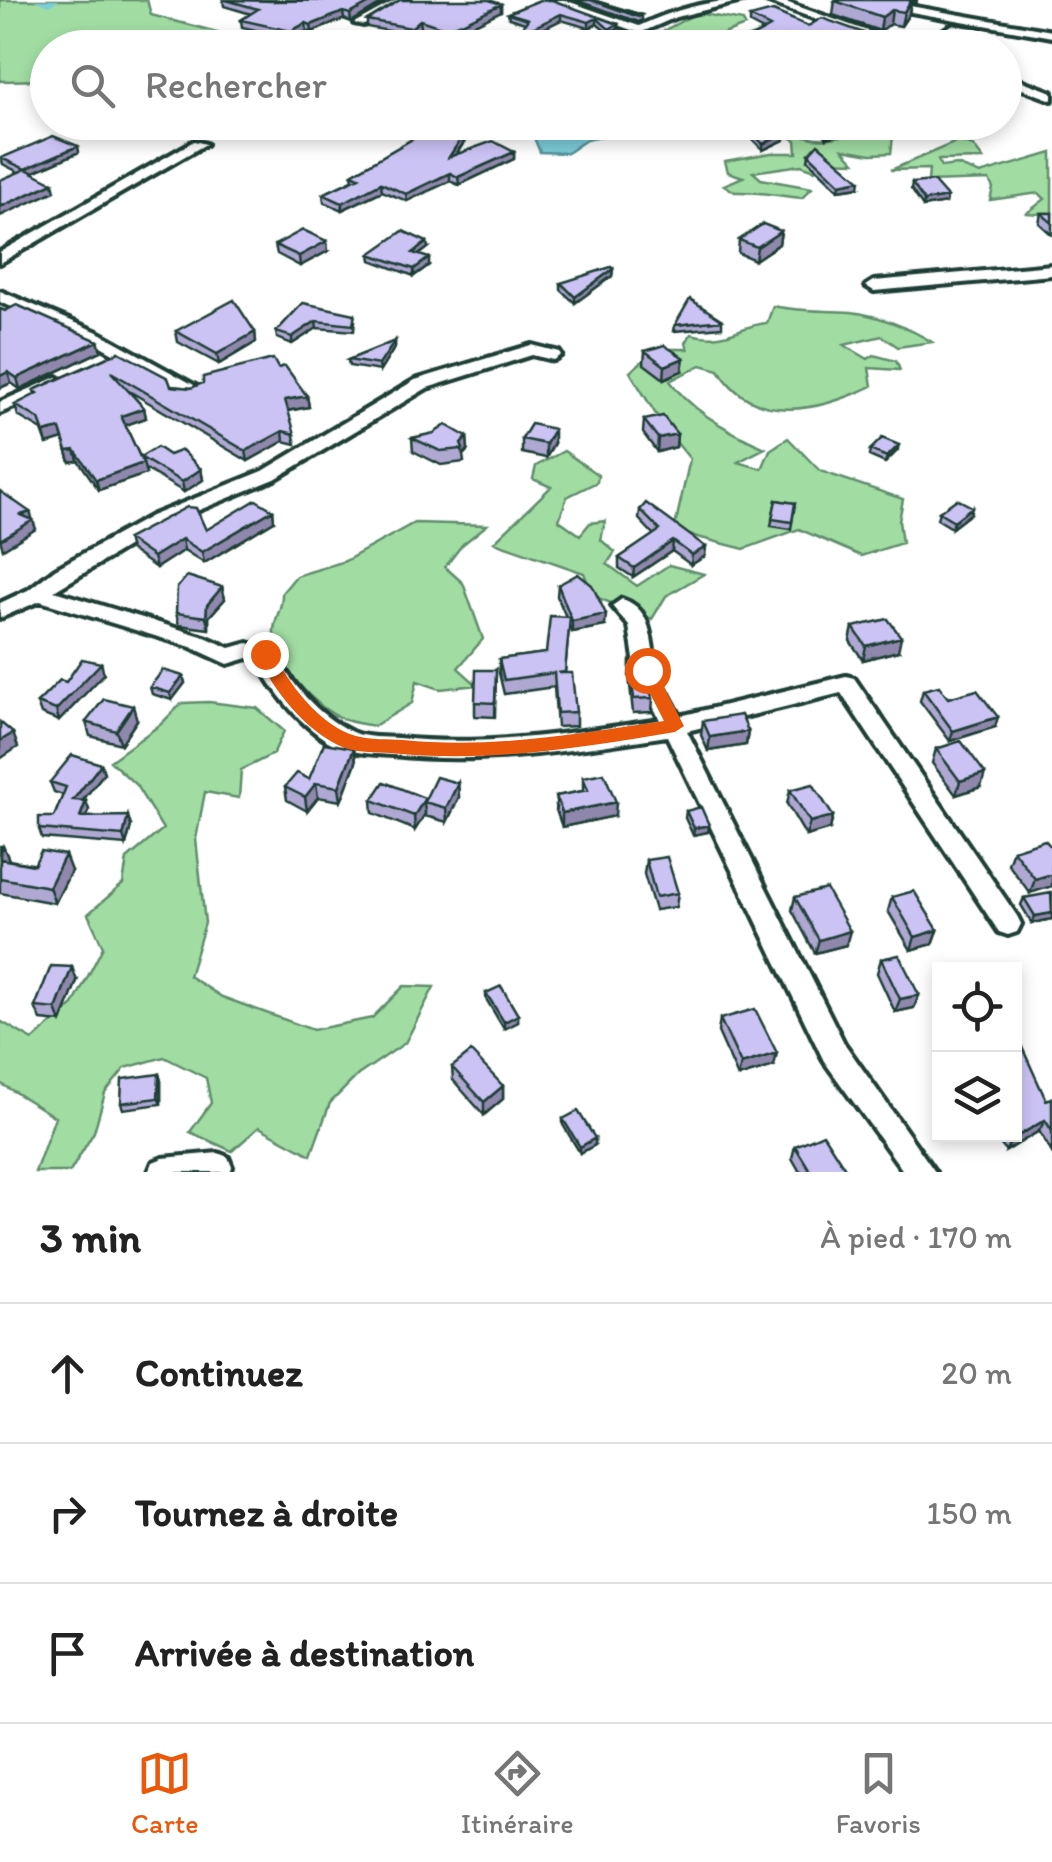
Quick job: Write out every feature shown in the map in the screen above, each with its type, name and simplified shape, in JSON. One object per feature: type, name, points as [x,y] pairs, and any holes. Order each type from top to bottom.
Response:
[{"type":"street","points":[[360,23],[404,0]]},
{"type":"street","points":[[553,0],[640,30],[672,14],[740,0]]},
{"type":"street","points":[[769,0],[857,30]]},
{"type":"street","points":[[877,3],[1003,30]]},
{"type":"street","points":[[953,30],[958,27],[979,30]]},
{"type":"street","points":[[1022,34],[1050,40]]},
{"type":"street","points":[[1022,36],[1050,40]]},
{"type":"street","points":[[1022,85],[1052,96]]},
{"type":"street","points":[[0,258],[199,144]]},
{"type":"street","points":[[874,286],[1052,270]]},
{"type":"street","points":[[0,296],[114,356],[194,390]]},
{"type":"street","points":[[0,611],[38,594],[62,574],[158,520],[269,475],[421,384],[531,350],[552,355]]},
{"type":"street","points":[[0,408],[72,375]]},
{"type":"street","points":[[38,594],[198,642],[228,656],[248,650],[266,655],[273,672],[308,714],[353,743],[446,752],[552,745],[675,726],[846,684],[1008,924]]},
{"type":"street","points":[[622,606],[639,624],[648,672],[834,1052],[921,1172]]},
{"type":"street","points":[[163,1172],[218,1168]]},
{"type":"green space","points":[[0,0],[147,0],[151,15],[209,30],[30,30],[30,80],[0,81]]},
{"type":"green space","points":[[697,13],[743,21],[745,26],[734,30],[665,30]]},
{"type":"green space","points":[[796,140],[893,140],[891,153],[843,149],[855,162],[818,161],[815,170],[801,165],[753,172],[761,179],[812,188],[802,198],[735,192],[724,185],[743,177],[728,172],[725,161],[797,153]]},
{"type":"green space","points":[[958,141],[973,146],[983,159],[938,160],[941,167],[957,165],[980,174],[1052,153],[1052,215],[1027,213],[1045,199],[1039,193],[990,200],[993,188],[989,180],[928,182],[929,169],[891,170]]},
{"type":"green space","points":[[773,306],[861,314],[893,323],[932,342],[898,347],[882,336],[844,345],[868,359],[874,355],[896,361],[900,370],[869,368],[872,386],[811,407],[770,407],[751,400],[719,370],[701,365],[670,381],[713,421],[765,448],[738,462],[762,469],[770,450],[788,438],[820,471],[903,499],[899,521],[902,543],[861,556],[799,529],[744,549],[674,531],[690,459],[663,426],[630,372],[656,349],[688,349],[686,343],[691,334],[713,337],[767,323]]},
{"type":"green space","points":[[564,451],[598,475],[597,482],[567,497],[559,520],[580,535],[590,523],[605,521],[601,540],[615,552],[607,564],[637,586],[669,565],[704,574],[666,596],[652,619],[593,596],[584,573],[494,542],[551,487],[533,479],[536,466]]},
{"type":"green space","points":[[414,523],[487,525],[462,545],[445,567],[463,583],[483,639],[458,668],[477,685],[440,689],[417,681],[412,703],[374,726],[347,720],[332,714],[309,695],[280,656],[274,630],[282,593],[296,576],[345,561]]},
{"type":"green space","points":[[182,703],[257,708],[284,731],[273,754],[241,770],[239,798],[205,792],[196,839],[205,923],[189,976],[222,997],[313,1030],[372,1018],[404,986],[434,987],[405,1043],[358,1075],[330,1103],[311,1155],[259,1127],[232,1151],[190,1132],[211,1103],[206,1078],[164,1057],[125,1068],[105,1093],[94,1132],[70,1172],[35,1172],[55,1117],[0,1083],[0,1021],[33,1040],[73,1005],[103,947],[88,914],[123,884],[127,859],[163,829],[136,785],[110,761],[161,724]]},
{"type":"water","points":[[535,140],[586,140],[567,153],[540,152]]},
{"type":"building","points":[[226,0],[375,0],[350,14],[343,12],[293,30],[241,20],[258,9]]},
{"type":"building","points":[[400,0],[489,0],[501,4],[447,29],[420,20],[411,28],[367,20]]},
{"type":"building","points":[[540,0],[552,0],[618,24],[609,29],[597,18],[589,22],[561,14],[520,30],[528,19],[508,13]]},
{"type":"building","points":[[593,0],[642,15],[639,17]]},
{"type":"building","points":[[837,0],[911,0],[904,12],[892,10],[882,17]]},
{"type":"building","points":[[773,11],[808,26],[822,18],[856,30],[765,30],[770,27],[750,17]]},
{"type":"building","points":[[44,140],[63,140],[78,146],[25,169],[1,158]]},
{"type":"building","points":[[411,140],[460,140],[449,157],[493,141],[514,152],[458,177],[450,173],[406,194],[381,183],[342,203],[323,194],[359,177],[352,174]]},
{"type":"building","points":[[818,144],[860,180],[840,184],[809,154]]},
{"type":"building","points":[[26,169],[53,183],[0,207],[0,180]]},
{"type":"building","points":[[933,181],[947,197],[924,201],[912,183]]},
{"type":"building","points":[[763,224],[781,231],[757,247],[739,240]]},
{"type":"building","points":[[303,230],[327,241],[299,256],[275,245]]},
{"type":"building","points":[[403,231],[427,242],[413,253],[429,258],[414,269],[370,254]]},
{"type":"building","points":[[611,267],[575,297],[561,283]]},
{"type":"building","points":[[690,299],[722,320],[675,325]]},
{"type":"building","points":[[234,300],[255,332],[217,354],[176,331]]},
{"type":"building","points":[[303,303],[355,314],[353,325],[316,321],[292,337],[276,332]]},
{"type":"building","points":[[17,305],[98,341],[17,378],[8,372],[0,376],[0,309],[5,311]]},
{"type":"building","points":[[395,341],[379,365],[348,360]]},
{"type":"building","points":[[664,345],[684,358],[665,366],[645,351]]},
{"type":"building","points":[[119,352],[168,378],[171,386],[191,388],[203,383],[203,377],[273,359],[278,368],[285,366],[307,396],[285,400],[295,434],[283,431],[246,451],[111,372],[144,408],[121,416],[143,463],[96,480],[75,450],[67,451],[60,429],[44,433],[39,419],[15,405],[38,393],[34,390]]},
{"type":"building","points":[[663,416],[677,434],[658,438],[644,420]]},
{"type":"building","points":[[531,424],[554,429],[546,444],[522,439]]},
{"type":"building","points":[[446,425],[467,437],[461,444],[463,449],[440,451],[412,438],[434,433]]},
{"type":"building","points":[[882,438],[899,445],[887,457],[870,450]]},
{"type":"building","points":[[157,447],[169,455],[182,450],[201,469],[182,482],[140,457]]},
{"type":"building","points":[[0,491],[30,512],[21,515],[33,520],[0,540]]},
{"type":"building","points":[[957,499],[972,507],[954,521],[939,512]]},
{"type":"building","points":[[256,500],[273,510],[202,552],[182,539],[153,557],[127,539],[187,507],[196,508],[206,530]]},
{"type":"building","points":[[776,500],[795,503],[792,522],[772,519]]},
{"type":"building","points":[[646,503],[706,547],[692,555],[673,541],[634,568],[619,558],[660,530],[640,510]]},
{"type":"building","points":[[578,574],[592,585],[606,614],[572,621],[558,585]]},
{"type":"building","points":[[187,576],[222,587],[207,605],[206,617],[176,613],[177,588]]},
{"type":"building","points":[[550,616],[570,617],[565,672],[558,673],[572,673],[576,712],[557,713],[554,673],[504,680],[499,659],[546,653]]},
{"type":"building","points":[[888,619],[901,637],[866,646],[853,627]]},
{"type":"building","points":[[82,659],[101,663],[56,710],[37,703],[60,680],[66,682]]},
{"type":"building","points":[[630,662],[635,662],[653,698],[634,699]]},
{"type":"building","points":[[163,670],[183,676],[170,693],[150,687]]},
{"type":"building","points":[[476,670],[496,670],[495,703],[475,702]]},
{"type":"building","points":[[939,686],[948,698],[977,690],[998,717],[953,731],[923,690]]},
{"type":"building","points":[[104,699],[133,706],[116,731],[86,722]]},
{"type":"building","points":[[741,715],[748,731],[710,737],[703,721]]},
{"type":"building","points":[[0,722],[13,733],[0,741]]},
{"type":"building","points":[[961,741],[985,773],[960,781],[936,749]]},
{"type":"building","points":[[324,743],[354,748],[339,787],[316,783],[305,797],[285,787],[297,773],[309,779]]},
{"type":"building","points":[[72,755],[101,764],[73,800],[86,801],[80,817],[128,816],[123,836],[39,829],[39,817],[54,817],[66,787],[50,782]]},
{"type":"building","points":[[604,773],[616,802],[562,813],[556,796],[588,790],[583,777]]},
{"type":"building","points":[[436,777],[458,783],[446,808],[424,802]]},
{"type":"building","points":[[384,782],[425,798],[414,816],[372,800]]},
{"type":"building","points":[[813,784],[833,816],[810,822],[790,790]]},
{"type":"building","points":[[701,807],[709,825],[694,828],[686,811]]},
{"type":"building","points":[[1045,840],[1052,848],[1052,874],[1035,879],[1013,850]]},
{"type":"building","points":[[41,851],[65,855],[49,887],[0,878],[0,859],[34,865]]},
{"type":"building","points":[[667,857],[678,893],[656,897],[646,860]]},
{"type":"building","points":[[826,889],[850,931],[819,940],[795,897]]},
{"type":"building","points":[[914,891],[938,930],[915,937],[892,897]]},
{"type":"building","points":[[1051,893],[1052,913],[1035,916],[1024,898]]},
{"type":"building","points":[[899,955],[919,995],[900,999],[881,959]]},
{"type":"building","points":[[51,966],[72,967],[56,1009],[35,1007]]},
{"type":"building","points":[[501,986],[518,1015],[504,1022],[486,993]]},
{"type":"building","points":[[755,1009],[777,1053],[741,1064],[720,1019]]},
{"type":"building","points":[[1022,1047],[1046,1100],[1052,1098],[1052,1131],[1045,1120],[1022,1134]]},
{"type":"building","points":[[471,1052],[503,1086],[484,1102],[452,1067]]},
{"type":"building","points":[[159,1074],[158,1098],[121,1103],[122,1079]]},
{"type":"building","points":[[578,1111],[595,1138],[580,1147],[563,1119]]},
{"type":"building","points":[[823,1134],[846,1170],[811,1172],[795,1146]]},
{"type":"waterway","points":[[44,0],[49,0]]},
{"type":"route","points":[[265,654],[273,672],[308,714],[350,742],[446,752],[552,745],[675,726],[647,670]]}]
